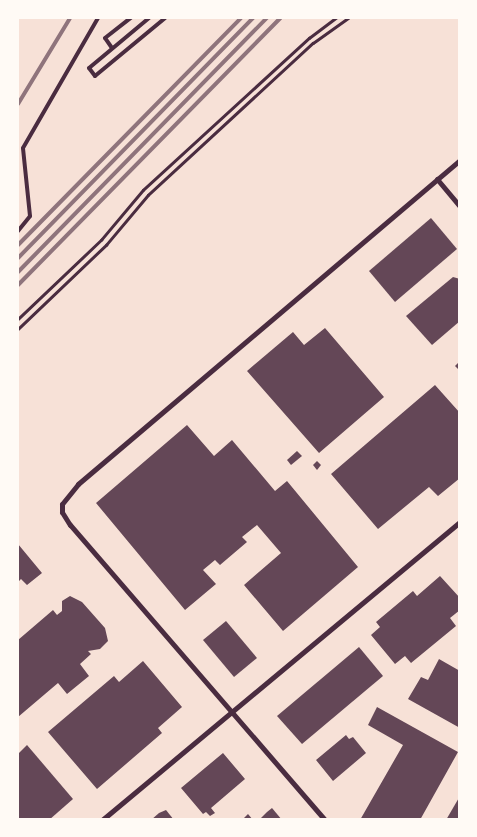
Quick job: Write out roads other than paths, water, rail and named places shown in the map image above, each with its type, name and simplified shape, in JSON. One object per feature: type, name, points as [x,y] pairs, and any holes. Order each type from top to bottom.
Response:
[{"type":"street","points":[[325,820],[70,525],[62,512],[63,500],[78,484],[460,160]]},
{"type":"street","points":[[437,179],[460,206]]},
{"type":"street","points":[[102,820],[460,522]]},
{"type":"lane","points":[[18,231],[30,216],[24,148],[98,18]]},
{"type":"lane","points":[[112,48],[105,38],[131,18]]},
{"type":"lane","points":[[149,18],[89,68],[95,76],[165,18]]},
{"type":"railway","points":[[18,104],[70,18]]},
{"type":"railway","points":[[18,245],[241,18]]},
{"type":"railway","points":[[18,258],[253,18]]},
{"type":"railway","points":[[18,272],[267,18]]},
{"type":"railway","points":[[18,285],[280,18]]}]
